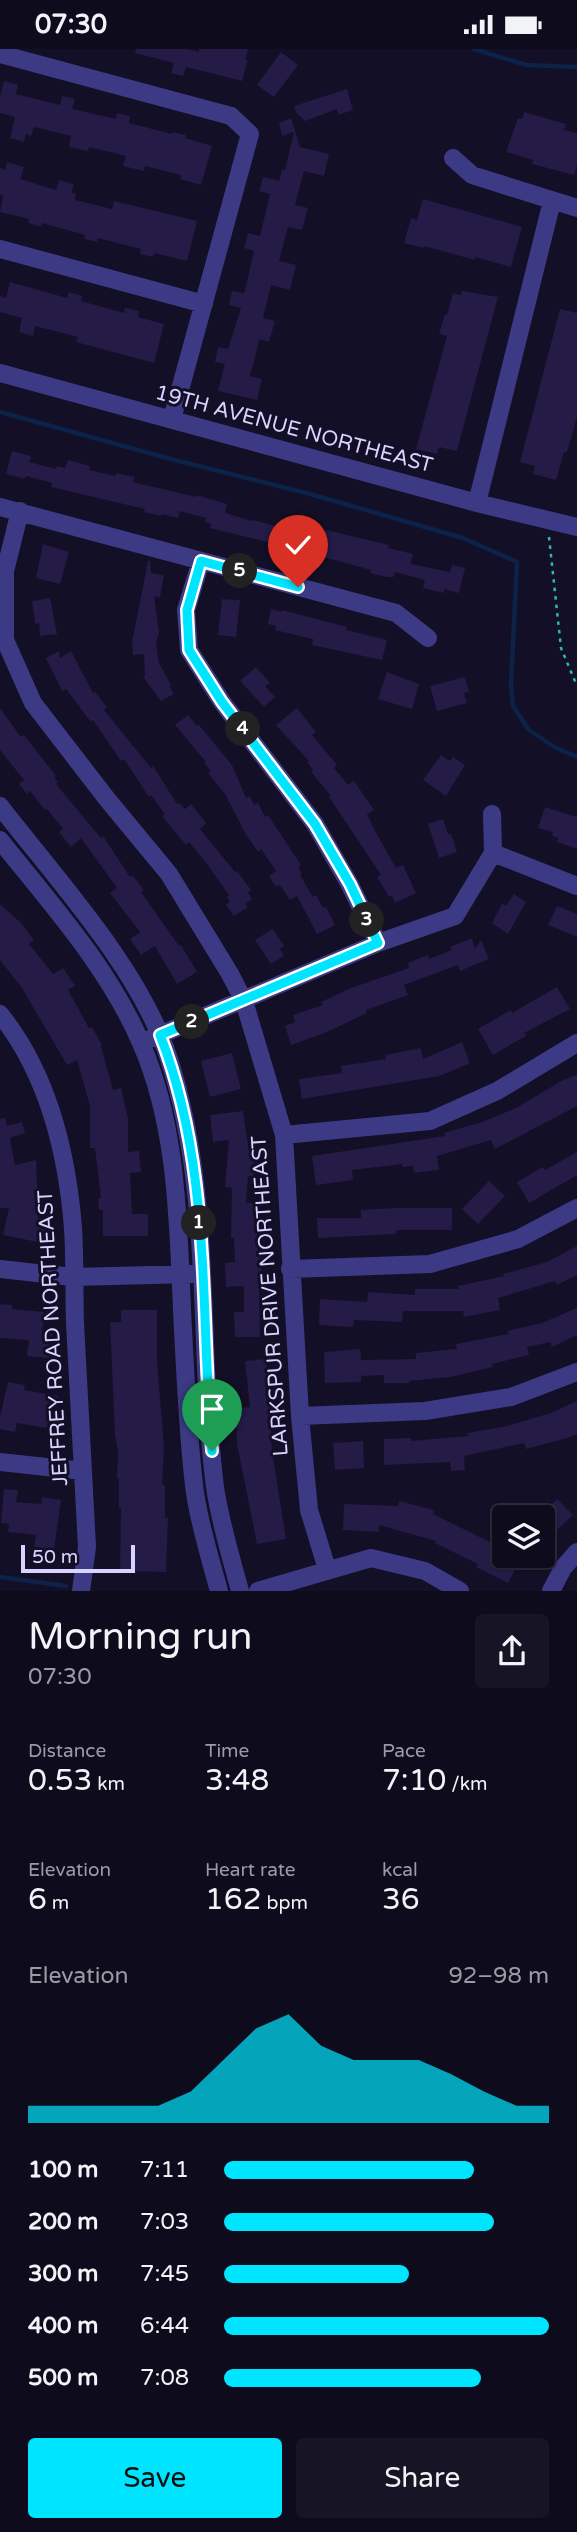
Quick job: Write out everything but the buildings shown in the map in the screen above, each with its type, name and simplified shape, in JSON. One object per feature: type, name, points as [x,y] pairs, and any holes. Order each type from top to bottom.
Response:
[{"type":"street","points":[[0,54],[231,116],[250,134],[172,419]]},
{"type":"street","points":[[453,158],[472,175],[577,208]]},
{"type":"street","points":[[477,503],[552,201]]},
{"type":"street","points":[[0,249],[204,305]]},
{"type":"street","name":"19TH AVENUE NORTHEAST","points":[[0,373],[477,503],[577,527]]},
{"type":"street","points":[[0,507],[396,614],[428,638]]},
{"type":"street","name":"LARKSPUR DRIVE NORTHEAST","points":[[20,511],[5,571],[5,639],[33,703],[169,874],[244,1001],[284,1135],[290,1269],[309,1510],[327,1569]]},
{"type":"street","points":[[201,561],[187,610],[189,650],[222,702],[315,824],[350,884],[378,943]]},
{"type":"street","points":[[0,806],[107,943],[160,1035],[168,1056],[188,1131],[198,1206],[209,1420],[216,1490],[240,1591]]},
{"type":"street","points":[[141,1042],[378,943],[455,916],[493,853],[492,814]]},
{"type":"street","points":[[0,840],[105,977],[149,1062],[168,1140],[175,1192],[188,1421],[195,1492],[219,1591]]},
{"type":"street","points":[[493,853],[577,885]]},
{"type":"street","name":"JEFFREY ROAD NORTHEAST","points":[[0,1014],[7,1035],[49,1102],[65,1163],[73,1229],[73,1277],[87,1547],[81,1591]]},
{"type":"street","points":[[284,1135],[430,1121],[497,1091],[577,1043]]},
{"type":"street","points":[[290,1269],[430,1264],[518,1240],[577,1208]]},
{"type":"street","points":[[0,1269],[73,1277],[201,1273]]},
{"type":"street","points":[[300,1416],[425,1411],[511,1397],[577,1372]]},
{"type":"street","points":[[0,1462],[83,1471]]},
{"type":"street","points":[[551,1591],[563,1567],[577,1552]]},
{"type":"street","points":[[258,1591],[371,1558],[425,1571],[460,1591]]},
{"type":"path","points":[[547,520],[561,648],[577,686]]},
{"type":"waterway","points":[[474,49],[526,65],[577,67]]},
{"type":"waterway","points":[[0,412],[310,494],[463,538],[517,562],[511,684],[513,706],[529,730],[556,748],[577,757]]},
{"type":"waterway","points":[[0,1577],[66,1586]]},
{"type":"route","points":[[212,1451],[195,1178],[183,1106],[160,1035],[378,943],[350,884],[315,824],[222,702],[189,650],[187,610],[201,561],[298,587]]}]
